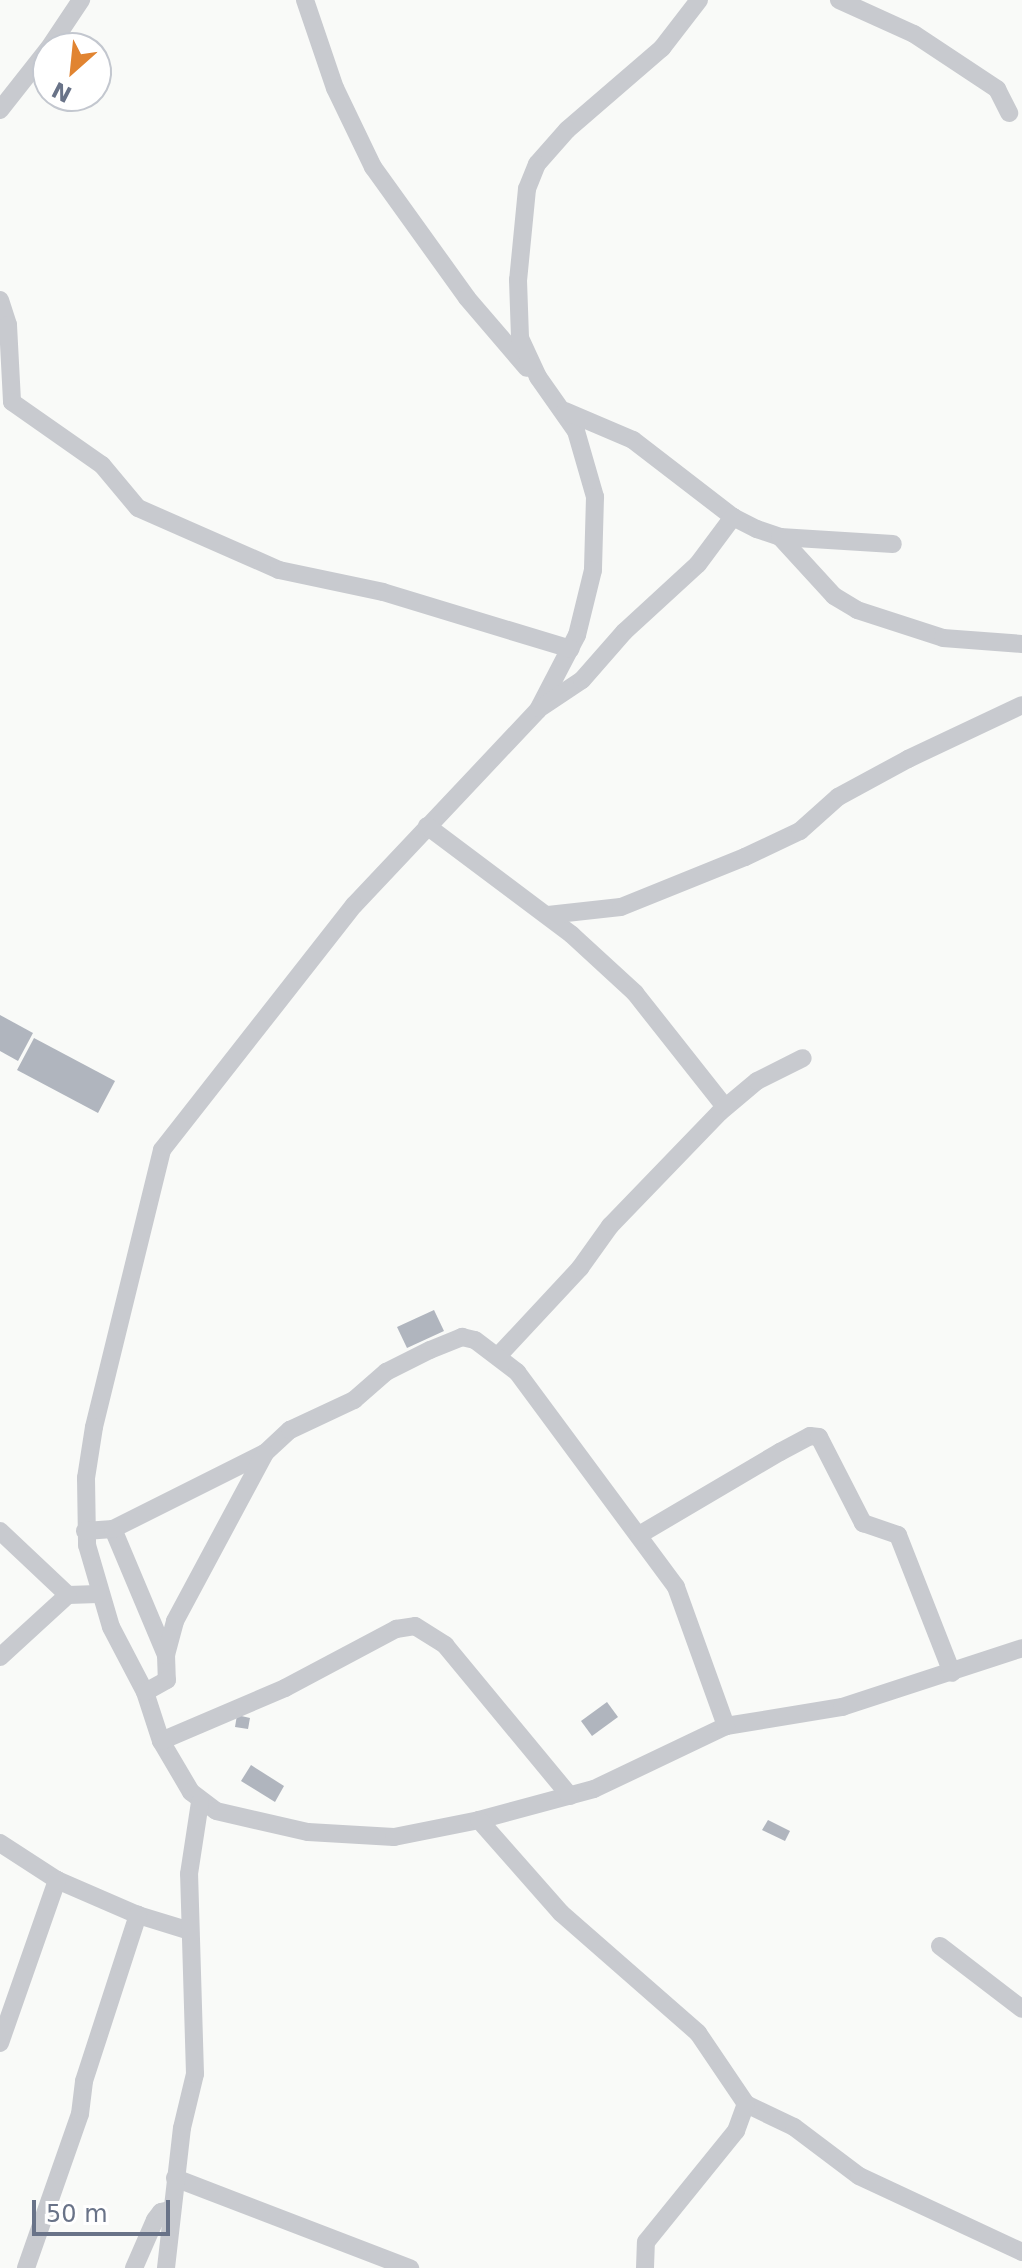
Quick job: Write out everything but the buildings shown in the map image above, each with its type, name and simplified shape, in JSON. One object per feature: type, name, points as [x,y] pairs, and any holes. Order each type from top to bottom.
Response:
[{"type":"street","points":[[59,32],[81,0]]},
{"type":"street","points":[[305,0],[335,88],[373,167],[467,298],[565,411],[588,461],[595,497],[593,570],[571,649],[538,710],[354,905],[162,1150],[94,1427],[85,1531],[98,1594],[145,1692],[161,1741],[200,1802],[284,1828],[378,1838],[479,1820],[570,1796],[620,1778],[726,1726],[842,1707],[1022,1648]]},
{"type":"street","points":[[538,377],[524,350],[518,319],[521,231],[534,169],[591,107],[673,37],[699,0]]},
{"type":"street","points":[[839,0],[914,34],[997,89],[1009,113]]},
{"type":"street","points":[[0,110],[32,69]]},
{"type":"street","points":[[0,300],[8,325],[12,402],[102,465],[138,508],[279,570],[383,592],[571,649]]},
{"type":"street","points":[[565,411],[633,440],[733,517],[780,537],[893,544]]},
{"type":"street","points":[[538,710],[566,696],[624,632],[698,564],[733,517]]},
{"type":"street","points":[[780,537],[834,596],[857,610],[943,638],[1022,644]]},
{"type":"street","points":[[548,915],[621,907],[745,857],[800,831],[838,797],[908,759],[1022,705]]},
{"type":"street","points":[[427,826],[548,915],[635,993],[725,1107]]},
{"type":"street","points":[[499,1355],[580,1268],[610,1226],[725,1107],[757,1081],[803,1058]]},
{"type":"street","points":[[85,1531],[113,1529],[265,1453],[290,1430],[354,1400],[386,1372],[451,1340],[475,1340],[499,1355],[676,1587],[726,1726]]},
{"type":"street","points":[[639,1535],[768,1458],[810,1436],[819,1437],[863,1523],[898,1535],[952,1673]]},
{"type":"street","points":[[145,1692],[167,1680],[166,1655],[175,1621],[265,1453]]},
{"type":"street","points":[[113,1529],[166,1655]]},
{"type":"street","points":[[0,1531],[68,1595]]},
{"type":"street","points":[[0,1657],[68,1595],[98,1594]]},
{"type":"street","points":[[161,1741],[285,1688],[396,1629],[415,1626],[445,1645],[570,1796]]},
{"type":"street","points":[[166,2268],[170,2210],[195,2074],[189,1874],[200,1802]]},
{"type":"street","points":[[479,1820],[561,1913],[698,2033],[746,2104],[794,2127],[859,2176],[1022,2252]]},
{"type":"street","points":[[0,1843],[57,1880],[138,1915],[190,1931]]},
{"type":"street","points":[[0,2043],[57,1880]]},
{"type":"street","points":[[26,2268],[76,2125],[84,2081],[138,1915]]},
{"type":"street","points":[[940,1946],[1022,2009]]},
{"type":"street","points":[[645,2268],[646,2242],[736,2131],[746,2104]]},
{"type":"street","points":[[175,2178],[410,2268]]},
{"type":"street","points":[[134,2268],[155,2220],[161,2212],[170,2210]]}]
